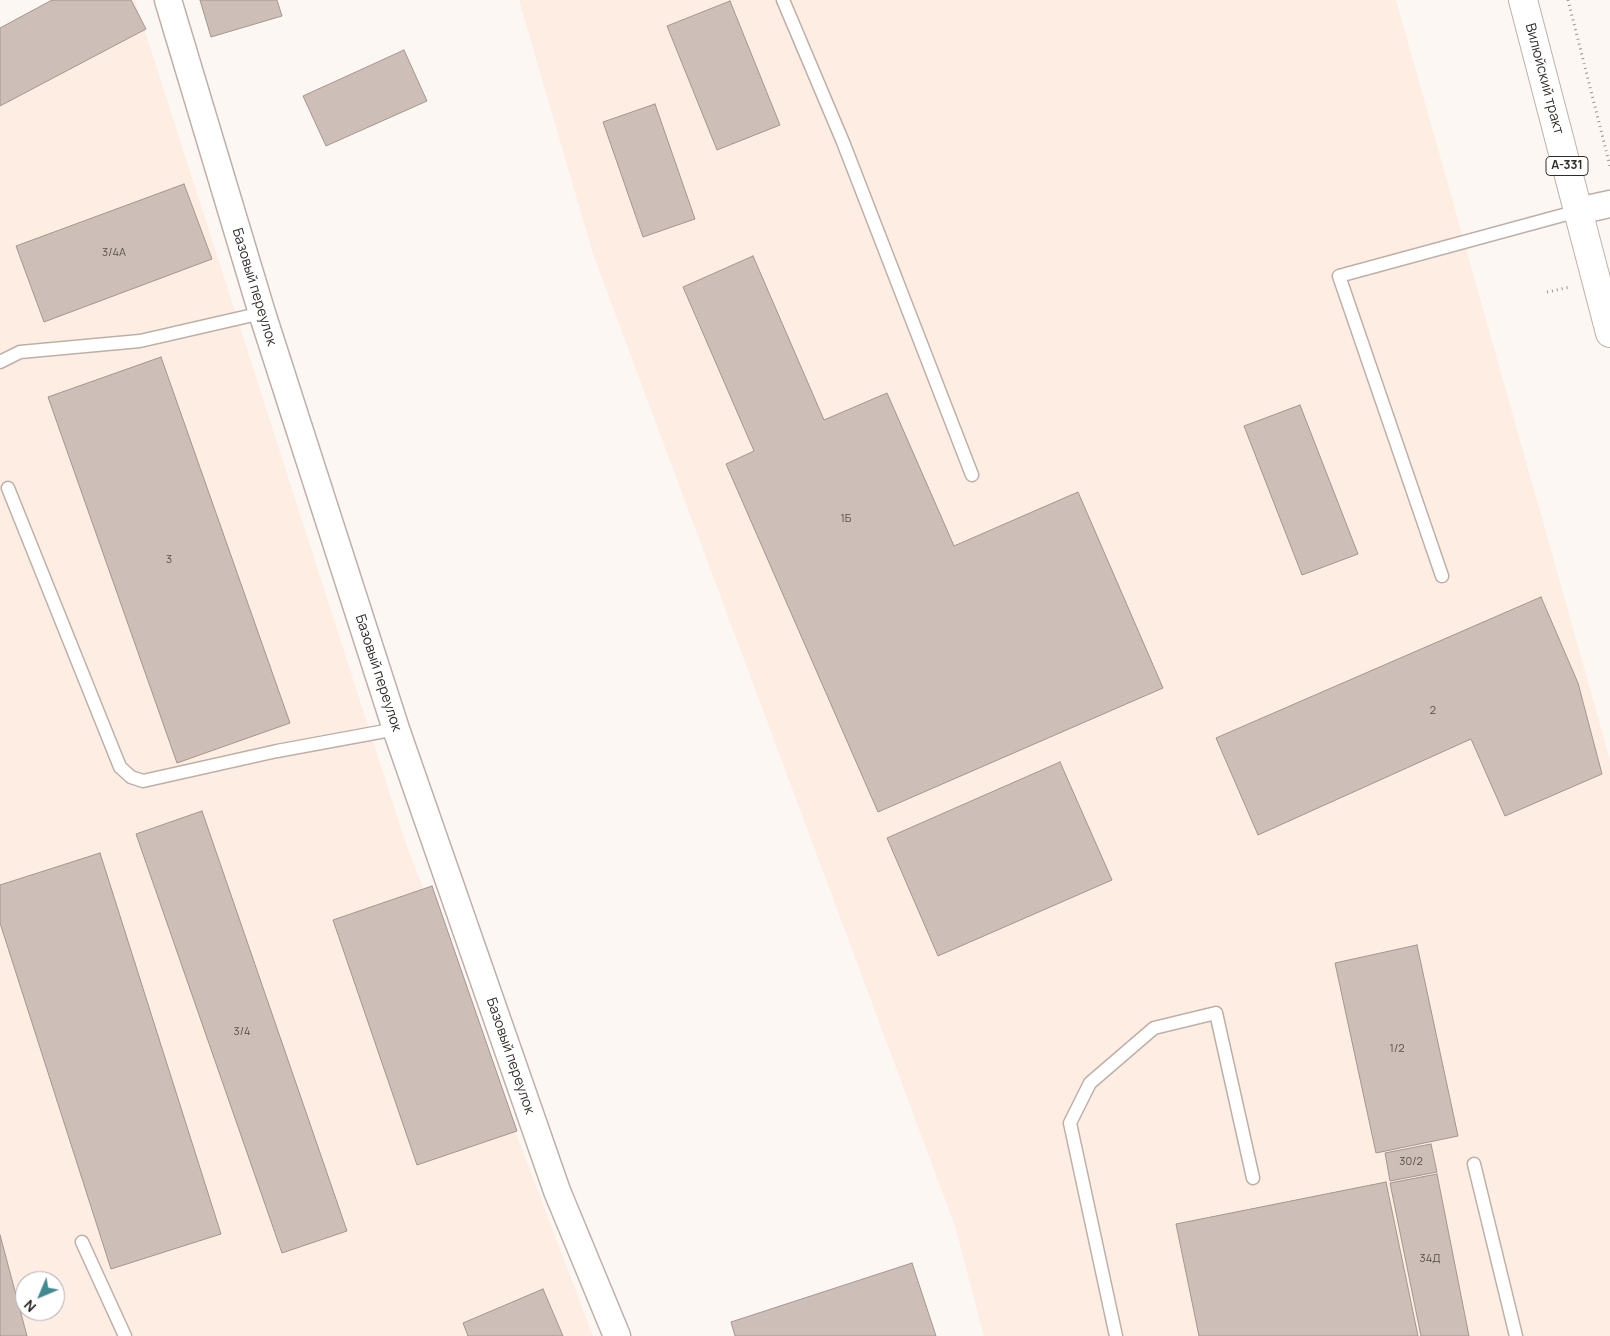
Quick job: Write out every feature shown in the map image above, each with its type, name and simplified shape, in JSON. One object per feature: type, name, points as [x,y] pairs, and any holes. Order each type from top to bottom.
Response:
[{"type":"main road","name":"Вилюйский тракт","points":[[1524,0],[1610,333]]},
{"type":"street","name":"Базовый переулок","points":[[168,0],[262,313],[396,729],[557,1191],[617,1336]]},
{"type":"street","points":[[1578,211],[1610,204]]},
{"type":"lane","points":[[784,0],[844,142],[972,475]]},
{"type":"lane","points":[[1442,576],[1339,276],[1578,211]]},
{"type":"lane","points":[[0,362],[20,352],[140,341],[262,313]]},
{"type":"lane","points":[[8,488],[120,767],[131,778],[143,781],[396,729]]},
{"type":"lane","points":[[1116,1336],[1070,1123],[1090,1082],[1154,1028],[1216,1013],[1253,1178]]},
{"type":"lane","points":[[1474,1164],[1516,1336]]},
{"type":"lane","points":[[82,1242],[125,1336]]},
{"type":"path","points":[[1568,0],[1610,166]]},
{"type":"shaded area","points":[[65,0],[135,0],[404,838],[593,1336],[0,1336],[0,34]]},
{"type":"shaded area","points":[[519,0],[1396,0],[1610,760],[1610,1336],[984,1336],[955,1226],[593,254]]},
{"type":"building","points":[[52,0],[131,0],[146,29],[0,106],[0,28]]},
{"type":"building","points":[[200,0],[277,0],[282,16],[211,37]]},
{"type":"building","points":[[730,1],[780,125],[717,150],[667,26]]},
{"type":"building","points":[[404,50],[427,101],[326,146],[303,96]]},
{"type":"building","points":[[655,104],[695,219],[643,237],[603,122]]},
{"type":"building","points":[[184,184],[212,259],[44,322],[16,246]]},
{"type":"building","points":[[753,256],[824,420],[887,393],[954,546],[1078,492],[1163,688],[878,812],[726,464],[754,451],[683,287]]},
{"type":"building","points":[[161,357],[290,723],[177,763],[48,397]]},
{"type":"building","points":[[1300,405],[1358,554],[1302,575],[1244,426]]},
{"type":"building","points":[[1541,597],[1578,683],[1602,774],[1505,816],[1471,739],[1258,835],[1216,738]]},
{"type":"building","points":[[1060,762],[1112,880],[938,956],[887,838]]},
{"type":"building","points":[[202,811],[347,1231],[282,1253],[136,834]]},
{"type":"building","points":[[100,853],[221,1234],[111,1269],[0,923],[0,885]]},
{"type":"building","points":[[432,886],[517,1131],[417,1165],[333,920]]},
{"type":"building","points":[[1417,945],[1458,1136],[1376,1153],[1335,963]]},
{"type":"building","points":[[1431,1144],[1437,1172],[1390,1181],[1385,1153]]},
{"type":"building","points":[[1437,1174],[1469,1336],[1421,1336],[1390,1183]]},
{"type":"building","points":[[1386,1182],[1418,1336],[1199,1336],[1176,1224]]},
{"type":"building","points":[[0,1235],[15,1291],[15,1321],[23,1321],[27,1336],[0,1336]]},
{"type":"building","points":[[912,1263],[936,1336],[735,1336],[731,1322]]},
{"type":"building","points":[[543,1289],[563,1336],[468,1336],[463,1323]]}]
